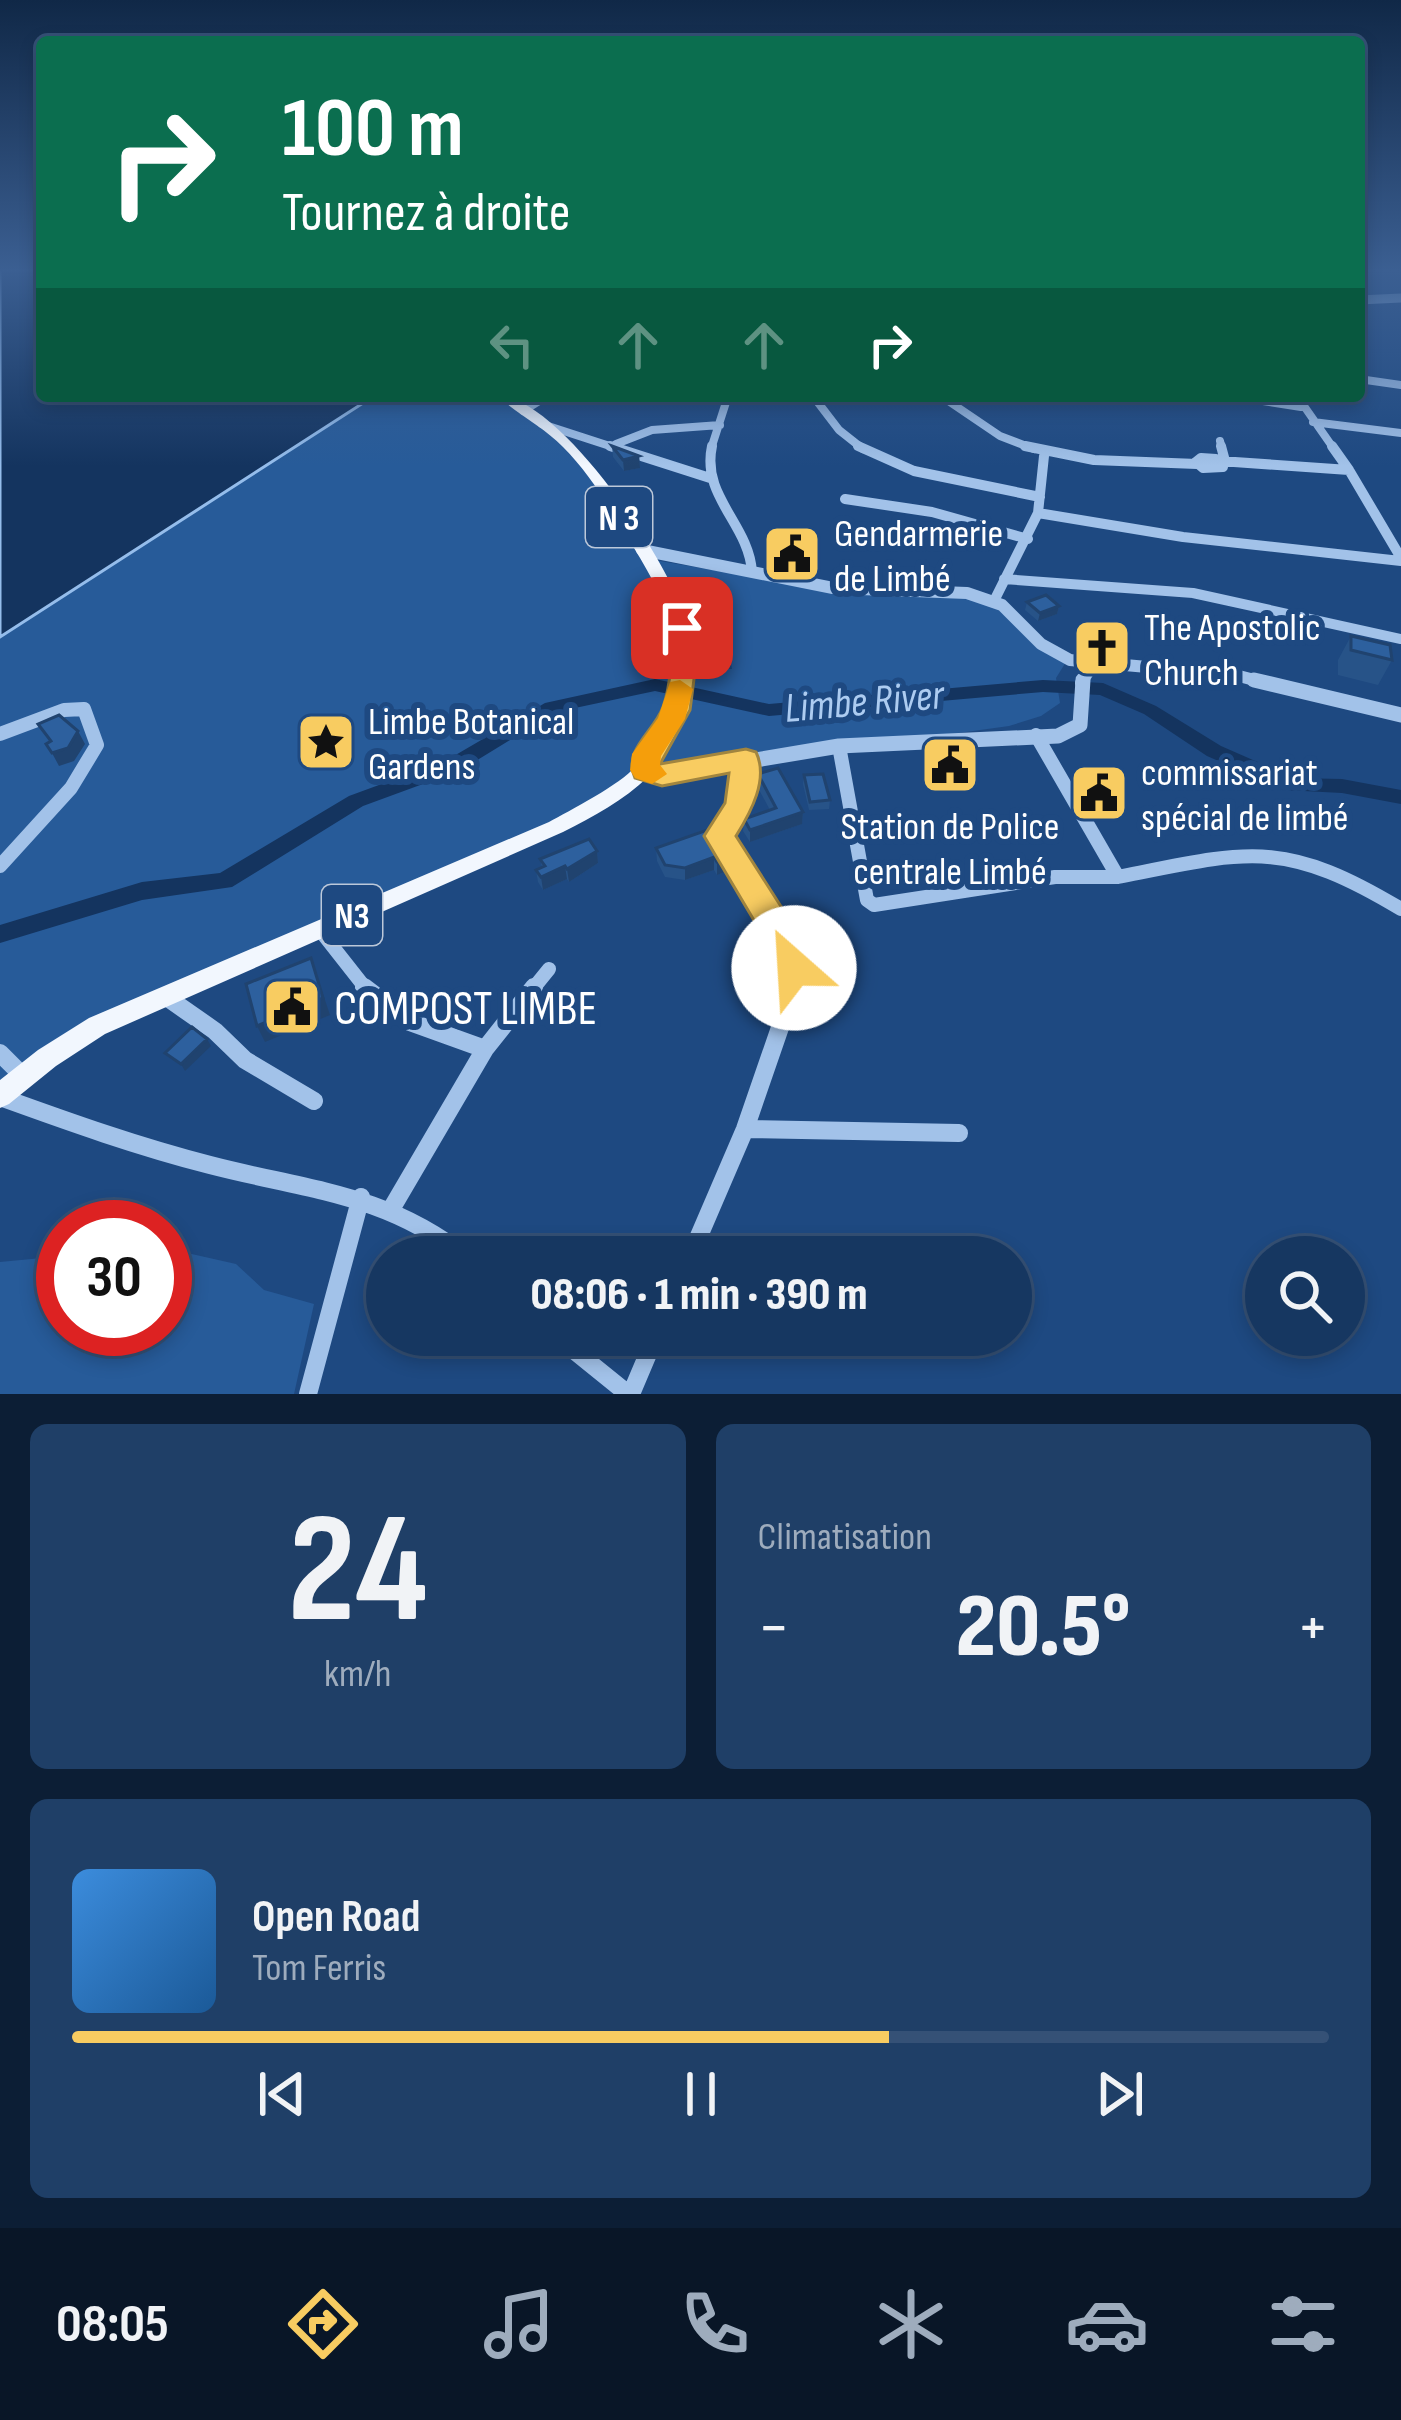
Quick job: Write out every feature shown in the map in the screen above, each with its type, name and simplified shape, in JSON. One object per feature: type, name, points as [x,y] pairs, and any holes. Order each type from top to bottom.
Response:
[{"type":"highway","name":"N 3","points":[[512,402],[570,446],[642,550],[682,628],[683,668]]},
{"type":"highway","name":"N3","points":[[0,1096],[97,1026],[590,810],[645,770],[647,754],[676,710],[683,668]]},
{"type":"street","points":[[1365,380],[1401,385]]},
{"type":"street","points":[[523,411],[537,402]]},
{"type":"street","points":[[726,402],[710,455],[710,478],[747,541],[752,572]]},
{"type":"street","points":[[818,402],[840,432],[869,452],[936,474],[1040,497]]},
{"type":"street","points":[[950,402],[1043,456],[1197,464],[1204,457],[1349,470]]},
{"type":"street","points":[[1299,402],[1349,470],[1401,560]]},
{"type":"street","points":[[1313,422],[1401,433]]},
{"type":"street","points":[[542,424],[616,444],[710,478]]},
{"type":"street","points":[[616,444],[652,430],[720,425]]},
{"type":"street","points":[[1220,441],[1223,461]]},
{"type":"street","points":[[994,601],[1038,513],[1043,456]]},
{"type":"street","points":[[845,499],[932,512],[1028,539]]},
{"type":"street","points":[[1038,513],[1183,537],[1401,560]]},
{"type":"street","points":[[642,550],[856,591],[947,591],[994,601],[1041,644],[1090,669],[1082,690],[1081,725],[1058,736],[839,746],[662,776],[645,770]]},
{"type":"street","points":[[652,568],[703,561]]},
{"type":"street","points":[[1004,579],[1193,593],[1401,639]]},
{"type":"street","points":[[1070,660],[1207,670],[1401,715]]},
{"type":"street","points":[[0,734],[64,710],[84,709],[98,741],[97,752],[75,782],[0,866]]},
{"type":"street","points":[[1035,734],[1118,877]]},
{"type":"street","points":[[839,746],[867,900],[874,905],[1055,877],[1118,877],[1226,856],[1314,863],[1401,909]]},
{"type":"street","points":[[699,1236],[745,1130],[794,989],[794,968],[784,940],[719,836],[740,805],[746,759]]},
{"type":"street","points":[[319,929],[341,965],[381,1005],[425,1032],[485,1049]]},
{"type":"street","points":[[393,1206],[485,1049],[549,969]]},
{"type":"street","points":[[165,996],[215,1030],[245,1060],[314,1101]]},
{"type":"street","points":[[0,1054],[23,1076]]},
{"type":"street","points":[[0,1096],[218,1167],[393,1206],[443,1236]]},
{"type":"street","points":[[745,1130],[959,1133]]},
{"type":"street","points":[[308,1394],[361,1196]]},
{"type":"street","points":[[581,1356],[629,1394],[646,1356]]},
{"type":"shaded area","points":[[0,335],[36,335],[36,402],[365,402],[0,637]]},
{"type":"shaded area","name":"Limbe Botanical Gardens","points":[[365,402],[510,402],[570,447],[648,559],[841,592],[982,597],[1066,662],[1056,678],[1060,703],[1041,716],[1009,726],[734,764],[647,782],[628,774],[584,809],[93,1027],[0,1093],[0,637]],"holes":[[[665,593],[724,622],[732,669],[684,668]]]},
{"type":"shaded area","points":[[192,1254],[236,1264],[264,1290],[314,1304],[294,1394],[0,1394],[0,1262],[36,1259],[36,1356],[192,1356]]},
{"type":"building","points":[[612,446],[639,456],[623,460]]},
{"type":"building","points":[[1046,595],[1059,606],[1040,613],[1027,602]]},
{"type":"building","points":[[1090,632],[1117,634],[1119,645],[1092,643]]},
{"type":"building","points":[[1351,636],[1390,645],[1392,660],[1351,650]]},
{"type":"building","points":[[59,715],[78,731],[68,748],[52,753],[46,744],[51,741],[38,724]]},
{"type":"building","points":[[778,768],[803,812],[750,830],[744,819],[776,808],[758,774]]},
{"type":"building","points":[[823,774],[830,800],[810,802],[804,775]]},
{"type":"building","points":[[1111,775],[1121,785],[1093,794],[1084,783]]},
{"type":"building","points":[[710,829],[727,858],[717,862],[714,857],[685,868],[665,865],[656,848]]},
{"type":"building","points":[[589,839],[597,851],[567,869],[541,877],[536,870],[545,866],[540,859]]},
{"type":"building","points":[[311,958],[323,998],[257,1026],[246,984]]},
{"type":"building","points":[[192,1027],[207,1039],[181,1064],[165,1053]]},
{"type":"waterway","name":"Limbe River","points":[[0,934],[142,891],[224,881],[356,801],[454,765],[551,707],[655,685],[769,710],[1043,686],[1103,689],[1150,710],[1214,751],[1292,785],[1342,786],[1401,797]]},
{"type":"slow traffic","points":[[652,774],[645,770],[647,754],[676,710],[680,689]]},
{"type":"place","name":"Gendarmerie de Limbé","points":[[792,554]]},
{"type":"place","name":"The Apostolic Church","points":[[1102,648]]},
{"type":"place","name":"Limbe Botanical Gardens","points":[[326,742]]},
{"type":"place","name":"Station de Police centrale Limbé","points":[[950,765]]},
{"type":"place","name":"commissariat spécial de limbé","points":[[1099,793]]},
{"type":"place","name":"COMPOST LIMBE","points":[[292,1007]]},
{"type":"route","points":[[682,628],[685,648],[676,710],[647,754],[645,770],[662,776],[746,759],[740,805],[719,836],[784,940],[794,968]]}]
